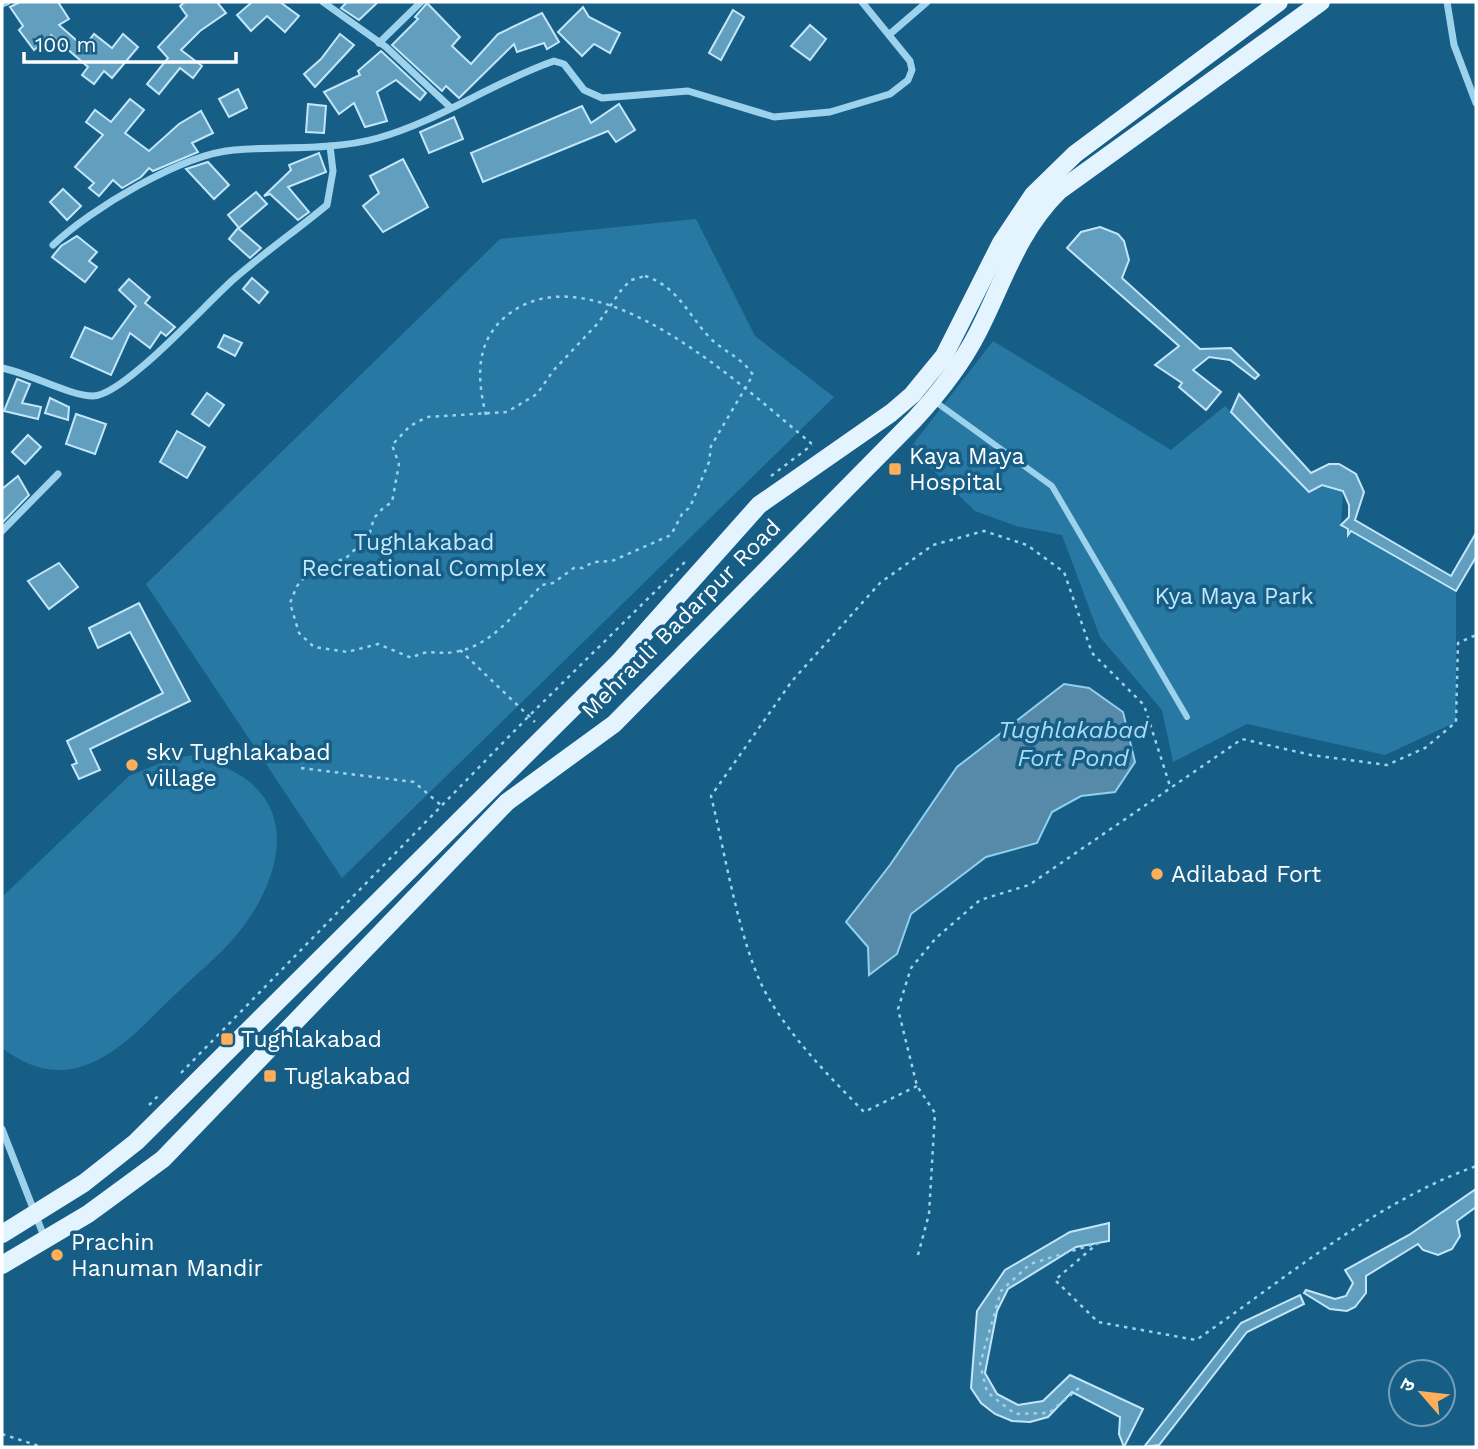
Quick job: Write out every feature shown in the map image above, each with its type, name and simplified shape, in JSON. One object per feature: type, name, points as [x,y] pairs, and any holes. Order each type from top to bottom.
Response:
[{"type":"main road","name":"Mehrauli Badarpur Road","points":[[2,1234],[84,1183],[136,1142],[619,662],[759,505],[891,414],[929,377],[954,338],[1000,243],[1033,195],[1075,154],[1279,2]]},
{"type":"main road","name":"Mehrauli Badarpur Road","points":[[2,1265],[134,1184],[163,1159],[507,802],[614,724],[947,384],[977,334],[1023,234],[1037,213],[1059,191],[1321,2]]},
{"type":"street","points":[[2,4],[7,2]]},
{"type":"street","points":[[323,2],[425,81],[450,107]]},
{"type":"street","points":[[379,43],[421,2]]},
{"type":"street","points":[[52,245],[92,211],[200,156],[233,150],[330,146],[378,138],[538,67],[559,61],[584,90],[603,98],[688,91],[774,117],[814,114],[890,94],[908,80],[912,70],[910,61],[862,2]]},
{"type":"street","points":[[890,34],[927,2]]},
{"type":"street","points":[[1447,2],[1454,45],[1476,103]]},
{"type":"street","points":[[2,368],[27,373],[92,396],[109,391],[168,344],[235,278],[327,205],[333,171],[330,146]]},
{"type":"street","points":[[932,400],[1052,486],[1187,717]]},
{"type":"street","points":[[2,531],[58,474]]},
{"type":"street","points":[[2,1129],[45,1239]]},
{"type":"path","points":[[645,276],[657,280],[678,296],[710,338],[727,354],[743,360],[754,375],[727,415],[711,446],[709,462],[690,507],[682,514],[671,535],[640,546],[634,552],[612,561],[593,562],[583,568],[574,568],[553,583],[542,585],[493,635],[460,650],[422,652],[412,658],[378,644],[347,652],[314,647],[299,633],[290,603],[297,586],[310,571],[346,558],[369,536],[374,518],[392,502],[399,464],[392,445],[410,426],[427,417],[508,412],[537,394],[610,307],[631,280],[645,276]]},
{"type":"path","points":[[486,415],[478,386],[483,345],[493,328],[512,312],[533,302],[559,295],[597,300],[622,310],[690,347],[732,375],[746,390],[828,457]]},
{"type":"path","points":[[770,477],[812,444]]},
{"type":"path","points":[[917,1086],[864,1112],[811,1056],[767,996],[746,939],[711,796],[792,681],[880,583],[933,545],[984,531],[1027,545],[1064,572],[1092,653],[1144,705],[1170,786]]},
{"type":"path","points":[[179,1075],[530,716],[693,554]]},
{"type":"path","points":[[918,1255],[929,1214],[935,1113],[917,1086],[898,1009],[911,968],[936,938],[981,900],[1029,886],[1170,786],[1242,739],[1311,755],[1387,765],[1425,748],[1456,722],[1458,643],[1476,635]]},
{"type":"path","points":[[460,650],[548,734]]},
{"type":"path","points":[[301,768],[414,782],[442,806]]},
{"type":"path","points":[[149,1105],[163,1091]]},
{"type":"path","points":[[1079,1388],[1049,1413],[1014,1414],[987,1392],[980,1364],[1001,1291],[1030,1264],[1098,1243],[1055,1280],[1098,1322],[1196,1340],[1344,1234],[1431,1182],[1476,1166]]},
{"type":"path","points":[[2,1434],[42,1447]]},
{"type":"green space","name":"Tughlakabad Recreational Complex","points":[[696,219],[755,336],[834,397],[342,878],[146,584],[500,239]]},
{"type":"green space","name":"Kya Maya Park","points":[[993,341],[1171,450],[1225,406],[1308,492],[1322,485],[1343,491],[1341,526],[1456,591],[1456,722],[1385,755],[1247,724],[1173,762],[1162,710],[1100,637],[1062,535],[1016,526],[975,511],[910,448]]},
{"type":"green space","points":[[193,755],[241,776],[254,786],[268,803],[275,822],[277,843],[274,863],[258,904],[247,922],[221,952],[109,1054],[80,1067],[59,1070],[20,1060],[2,1048],[2,897],[129,776],[170,759]]},
{"type":"water","name":"Tughlakabad Fort Pond","points":[[1064,684],[1089,688],[1123,712],[1135,762],[1115,792],[1081,796],[1052,812],[1037,843],[986,857],[911,914],[897,954],[869,975],[868,947],[846,922],[890,865],[957,767]]},
{"type":"building","points":[[20,2],[58,2],[69,19],[59,25],[84,47],[94,34],[112,48],[123,34],[138,47],[112,78],[104,71],[94,84],[82,75],[88,67],[51,35],[34,50],[19,30],[23,26],[10,7]]},
{"type":"building","points":[[185,2],[217,2],[226,13],[200,31],[181,50],[202,66],[193,78],[180,68],[159,94],[147,84],[168,58],[158,47],[187,16],[180,6]]},
{"type":"building","points":[[252,2],[280,2],[299,16],[285,32],[267,16],[251,31],[237,15]]},
{"type":"building","points":[[347,2],[378,2],[359,20],[341,8]]},
{"type":"building","points":[[427,3],[460,37],[452,46],[471,64],[498,34],[542,13],[559,42],[547,49],[544,43],[517,52],[514,44],[459,98],[446,86],[442,91],[392,45],[418,19],[415,17]]},
{"type":"building","points":[[583,7],[589,17],[620,33],[610,53],[594,44],[582,56],[558,32]]},
{"type":"building","points":[[733,10],[744,17],[721,60],[709,53]]},
{"type":"building","points":[[810,25],[826,39],[810,60],[791,46]]},
{"type":"building","points":[[340,34],[354,45],[315,87],[304,74],[321,59]]},
{"type":"building","points":[[381,51],[426,93],[420,100],[396,80],[377,92],[387,121],[365,127],[354,103],[339,114],[324,92],[360,75],[358,71]]},
{"type":"building","points":[[238,89],[247,108],[229,117],[219,99]]},
{"type":"building","points":[[130,99],[144,110],[125,133],[149,151],[179,124],[201,111],[213,133],[192,143],[198,152],[153,171],[149,168],[141,177],[122,188],[113,180],[99,196],[89,188],[94,183],[75,167],[103,135],[86,122],[95,110],[111,122]]},
{"type":"building","points":[[308,104],[326,106],[324,133],[306,132]]},
{"type":"building","points":[[619,104],[635,130],[616,142],[608,131],[483,182],[471,153],[582,106],[591,123]]},
{"type":"building","points":[[454,117],[463,139],[429,153],[420,132]]},
{"type":"building","points":[[319,153],[326,172],[288,187],[309,212],[298,220],[270,194],[264,196],[291,170],[289,165]]},
{"type":"building","points":[[403,159],[428,207],[383,232],[363,206],[379,193],[370,176]]},
{"type":"building","points":[[208,162],[229,185],[214,199],[186,169]]},
{"type":"building","points":[[63,189],[81,206],[67,220],[50,202]]},
{"type":"building","points":[[256,192],[267,204],[239,228],[228,215]]},
{"type":"building","points":[[1100,227],[1118,234],[1124,241],[1129,260],[1122,278],[1200,349],[1231,348],[1259,375],[1255,379],[1230,360],[1209,357],[1193,370],[1221,392],[1206,410],[1179,387],[1182,383],[1155,365],[1179,346],[1067,248],[1081,232]]},
{"type":"building","points":[[238,228],[261,248],[250,258],[229,239]]},
{"type":"building","points":[[77,236],[97,252],[89,261],[97,267],[85,282],[52,257],[61,246]]},
{"type":"building","points":[[252,278],[268,292],[259,303],[243,289]]},
{"type":"building","points":[[129,279],[150,297],[145,303],[175,327],[166,336],[161,332],[150,348],[130,333],[111,375],[71,357],[85,327],[112,339],[136,306],[119,290]]},
{"type":"building","points":[[224,335],[242,343],[235,356],[218,347]]},
{"type":"building","points":[[17,379],[30,384],[22,403],[41,407],[38,419],[4,411]]},
{"type":"building","points":[[207,393],[224,405],[209,426],[192,414]]},
{"type":"building","points":[[1239,394],[1311,473],[1329,464],[1339,464],[1356,474],[1364,492],[1355,520],[1451,576],[1476,533],[1476,557],[1456,591],[1351,531],[1348,535],[1348,529],[1341,525],[1349,517],[1349,505],[1343,491],[1322,485],[1309,492],[1231,412]]},
{"type":"building","points":[[50,398],[69,407],[68,420],[45,413]]},
{"type":"building","points":[[76,414],[106,424],[95,454],[66,444]]},
{"type":"building","points":[[177,431],[205,447],[187,478],[160,462]]},
{"type":"building","points":[[28,435],[41,447],[25,464],[12,452]]},
{"type":"building","points":[[18,476],[29,495],[2,523],[2,489]]},
{"type":"building","points":[[59,563],[78,587],[49,609],[28,581]]},
{"type":"building","points":[[139,603],[190,701],[90,749],[100,770],[79,779],[72,765],[77,763],[67,741],[163,693],[130,632],[98,648],[89,628]]},
{"type":"building","points":[[1476,1189],[1476,1207],[1457,1221],[1460,1236],[1452,1249],[1438,1255],[1423,1250],[1418,1244],[1366,1276],[1366,1293],[1355,1307],[1347,1311],[1330,1309],[1304,1293],[1306,1290],[1335,1299],[1346,1296],[1353,1283],[1345,1270],[1409,1235]]},
{"type":"building","points":[[1109,1223],[1109,1241],[1076,1247],[1008,1289],[997,1311],[985,1373],[997,1394],[1018,1405],[1043,1401],[1070,1375],[1143,1409],[1124,1447],[1119,1434],[1120,1417],[1072,1392],[1048,1417],[1030,1422],[1012,1421],[995,1414],[981,1403],[971,1388],[977,1311],[1005,1270],[1070,1232]]},
{"type":"building","points":[[1300,1295],[1304,1304],[1247,1332],[1159,1445],[1144,1447],[1241,1323]]},
{"type":"place","name":"Kaya Maya Hospital","points":[[895,469]]},
{"type":"place","name":"skv Tughlakabad village","points":[[132,765]]},
{"type":"place","name":"Adilabad Fort","points":[[1157,874]]},
{"type":"place","name":"Tughlakabad","points":[[227,1039]]},
{"type":"place","name":"Tuglakabad","points":[[270,1076]]},
{"type":"place","name":"Prachin Hanuman Mandir","points":[[57,1255]]}]
